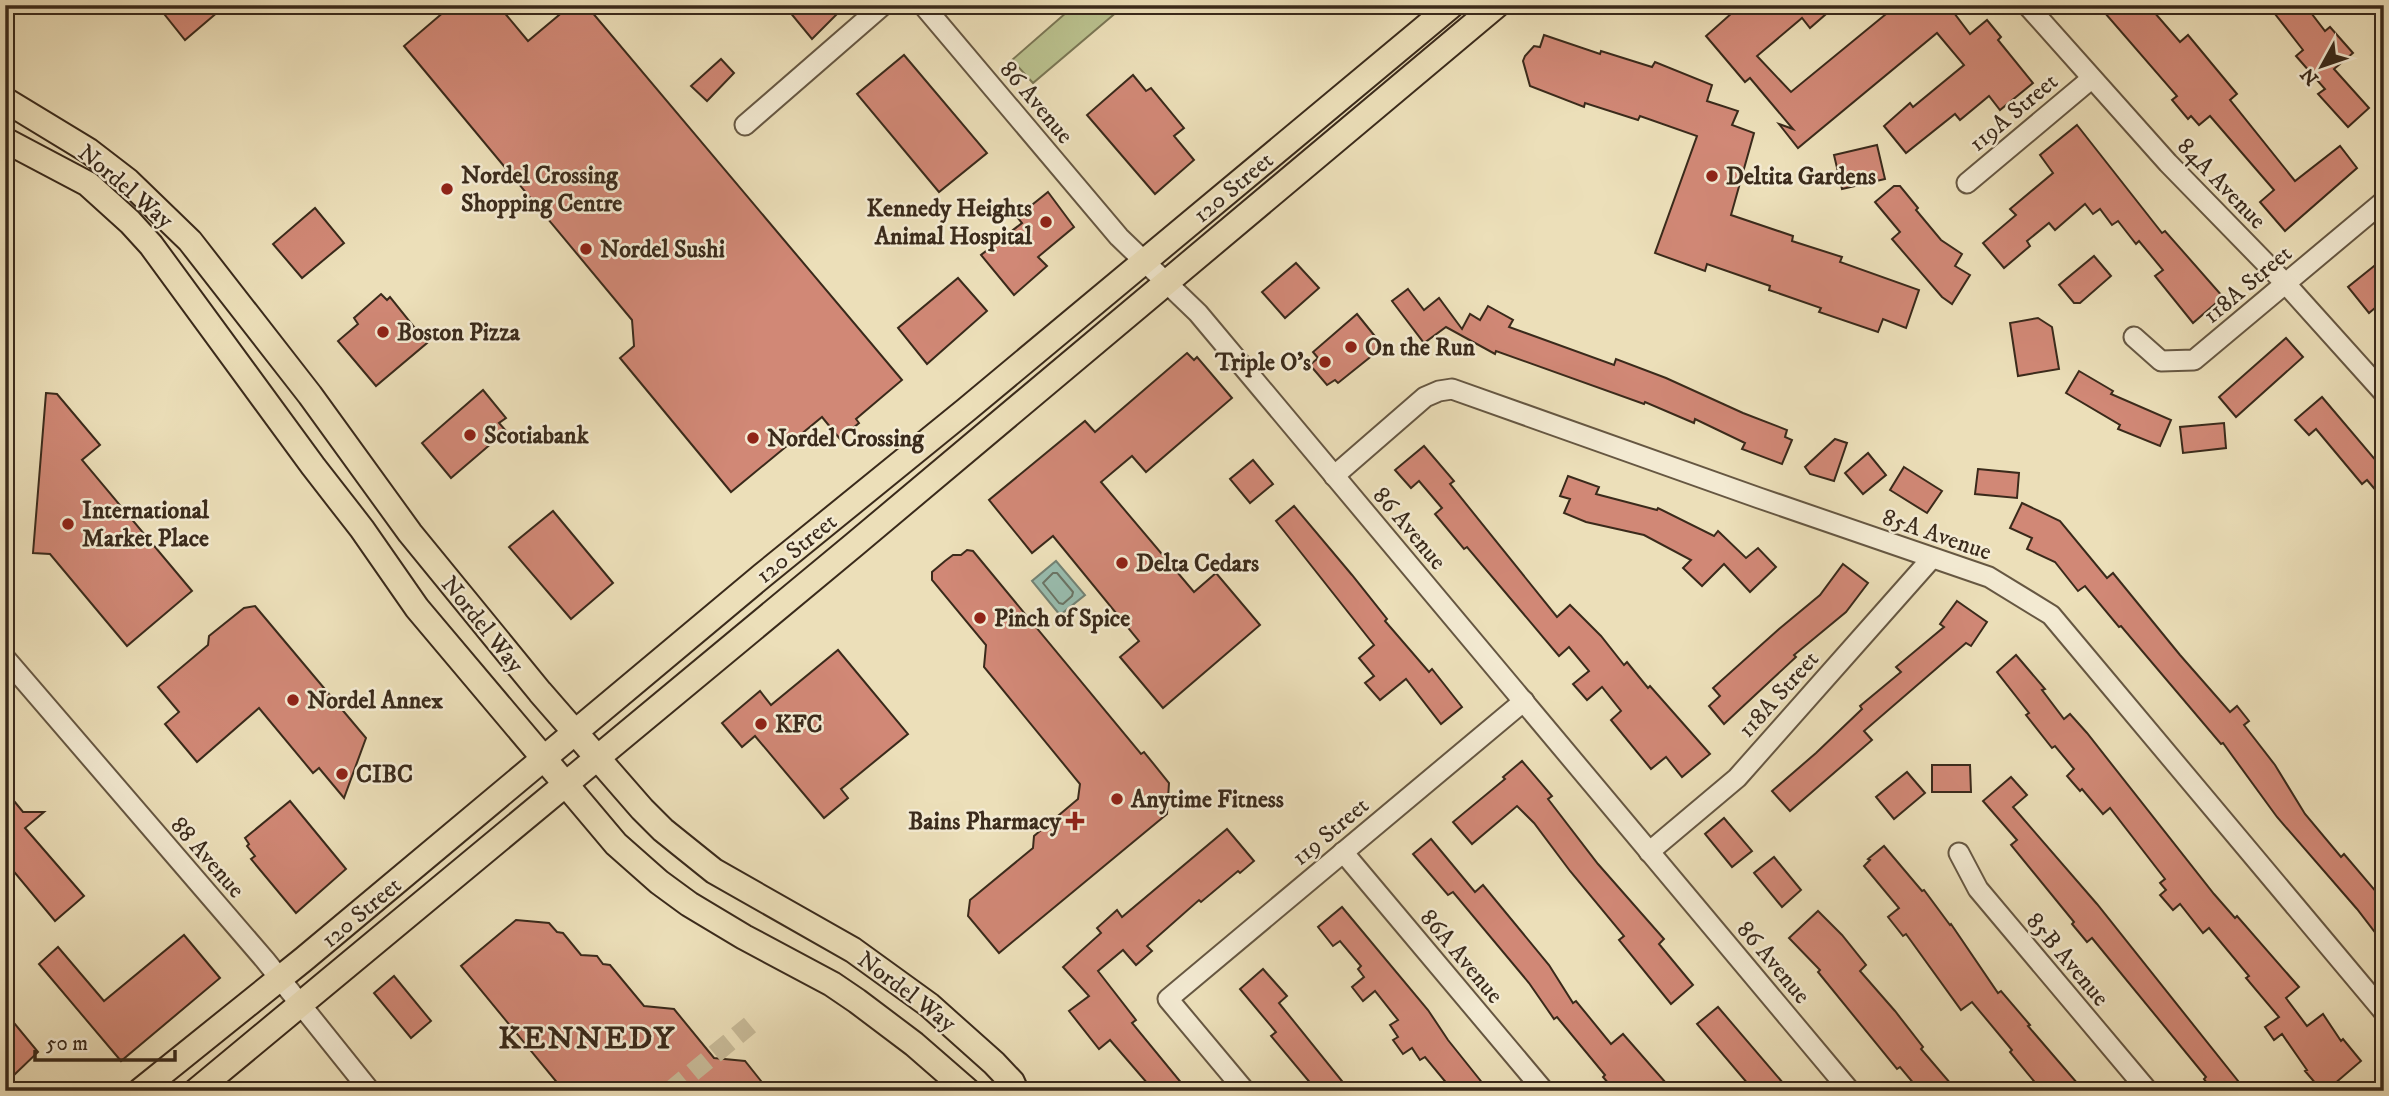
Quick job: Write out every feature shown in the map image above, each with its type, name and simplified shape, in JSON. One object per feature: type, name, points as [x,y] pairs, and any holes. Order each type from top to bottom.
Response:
[{"type":"main road","name":"120 Street","points":[[139,1091],[280,979],[1451,5]]},
{"type":"main road","name":"120 Street","points":[[196,1091],[855,544],[1497,5]]},
{"type":"main road","name":"Nordel Way","points":[[5,100],[108,166],[149,200],[190,241],[310,395],[410,533],[596,758],[642,809],[688,852],[739,887],[817,928],[929,1005],[1012,1082],[1016,1091]]},
{"type":"main road","name":"Nordel Way","points":[[5,140],[88,184],[151,245],[362,529],[417,608],[543,760],[617,844],[659,882],[718,922],[832,984],[914,1044],[968,1091]]},
{"type":"main road","points":[[855,544],[854,533],[862,517],[900,485],[905,477],[907,457]]},
{"type":"street","points":[[745,125],[883,5]]},
{"type":"street","name":"86 Avenue","points":[[923,5],[1119,237],[1198,313],[1850,1091]]},
{"type":"street","name":"84A Avenue","points":[[2027,5],[2168,163],[2286,284],[2384,393]]},
{"type":"street","name":"119A Street","points":[[1967,183],[2091,79]]},
{"type":"street","name":"118A Street","points":[[2134,337],[2161,361],[2194,360],[2384,201]]},
{"type":"street","name":"85A Avenue","points":[[1334,476],[1425,397],[1452,389],[1989,577],[2051,615],[2384,1012]]},
{"type":"street","name":"118A Street","points":[[1649,852],[1737,778],[1932,558]]},
{"type":"street","name":"88 Avenue","points":[[5,658],[280,979],[370,1091]]},
{"type":"street","name":"119 Street","points":[[1245,1091],[1168,999],[1524,701]]},
{"type":"street","name":"86A Avenue","points":[[1343,852],[1544,1091]]},
{"type":"street","name":"85B Avenue","points":[[1959,853],[1978,889],[2148,1091]]},
{"type":"green space","points":[[1075,5],[1125,5],[1033,83],[1012,60]]},
{"type":"water","points":[[1056,561],[1085,595],[1060,615],[1032,581]]},
{"type":"building","points":[[157,5],[226,5],[185,40]]},
{"type":"building","points":[[452,5],[498,5],[528,41],[571,5],[586,5],[902,380],[856,419],[859,423],[840,439],[822,417],[731,492],[620,358],[634,346],[632,320],[404,46]]},
{"type":"building","points":[[784,5],[846,5],[812,39]]},
{"type":"building","points":[[1741,5],[1819,5],[1826,14],[1810,28],[1802,18],[1757,56],[1791,92],[1897,5],[1948,5],[1970,34],[1987,20],[2001,37],[1998,40],[2033,83],[2000,110],[1989,96],[1960,120],[1955,114],[1906,153],[1884,126],[1910,103],[1913,107],[1964,65],[1937,33],[1798,148],[1779,124],[1793,129],[1750,78],[1745,82],[1706,36]]},
{"type":"building","points":[[2098,5],[2148,5],[2180,42],[2188,35],[2237,94],[2230,100],[2295,181],[2340,146],[2357,168],[2285,231],[2260,202],[2274,190],[2210,116],[2199,125],[2191,116],[2188,119],[2172,100],[2177,96]]},
{"type":"building","points":[[2268,5],[2305,5],[2325,31],[2330,27],[2353,53],[2334,69],[2369,108],[2348,127],[2318,94],[2325,89],[2296,56],[2303,50]]},
{"type":"building","name":"Deltita Gardens","points":[[1544,35],[1600,54],[1601,51],[1652,67],[1655,62],[1712,85],[1707,101],[1738,111],[1732,125],[1754,133],[1731,215],[1793,236],[1792,241],[1842,257],[1840,262],[1919,290],[1906,328],[1883,319],[1878,332],[1819,312],[1821,308],[1769,290],[1770,286],[1707,264],[1705,271],[1655,253],[1697,136],[1640,116],[1638,120],[1585,103],[1584,107],[1530,86],[1523,61],[1534,46],[1540,47]]},
{"type":"building","points":[[904,55],[987,153],[939,192],[857,94]]},
{"type":"building","points":[[721,59],[734,73],[707,101],[691,86]]},
{"type":"building","points":[[1133,75],[1146,91],[1151,88],[1184,128],[1174,136],[1194,160],[1155,194],[1087,115]]},
{"type":"building","points":[[2077,125],[2162,233],[2165,231],[2223,297],[2193,323],[2155,276],[2163,270],[2139,241],[2136,244],[2118,221],[2112,225],[2100,209],[2093,214],[2085,204],[2055,230],[2049,223],[2027,241],[2030,246],[2004,268],[1983,243],[2016,215],[2010,209],[2053,173],[2040,155]]},
{"type":"building","points":[[1877,145],[1885,179],[1842,189],[1834,155]]},
{"type":"building","points":[[1894,186],[1900,186],[1941,240],[1962,254],[1955,266],[1970,275],[1952,304],[1942,297],[1892,239],[1900,232],[1875,202]]},
{"type":"building","points":[[1048,192],[1074,227],[1038,257],[1047,266],[1014,295],[981,255],[1022,223],[1017,217]]},
{"type":"building","points":[[315,208],[344,243],[302,278],[273,244]]},
{"type":"building","points":[[2094,256],[2111,276],[2080,303],[2074,303],[2059,285]]},
{"type":"building","points":[[2384,258],[2384,291],[2377,296],[2382,302],[2369,313],[2348,287]]},
{"type":"building","points":[[1296,263],[1319,288],[1285,318],[1262,292]]},
{"type":"building","points":[[958,278],[987,311],[927,364],[898,328]]},
{"type":"building","points":[[1408,289],[1424,310],[1439,298],[1462,329],[1470,314],[1480,320],[1488,306],[1513,320],[1509,327],[1614,365],[1616,359],[1787,430],[1785,437],[1792,440],[1782,464],[1742,449],[1745,443],[1695,419],[1694,423],[1645,402],[1644,404],[1496,351],[1495,354],[1446,327],[1424,343],[1392,301]]},
{"type":"building","name":"Boston Pizza","points":[[381,294],[387,300],[390,297],[427,343],[376,386],[338,341],[358,324],[354,318]]},
{"type":"building","name":"On the Run","points":[[1357,314],[1378,340],[1379,350],[1338,383],[1335,380],[1327,385],[1310,365],[1318,358],[1313,352]]},
{"type":"building","points":[[2038,318],[2052,327],[2059,369],[2018,376],[2010,323]]},
{"type":"building","points":[[2286,338],[2303,357],[2236,417],[2219,397]]},
{"type":"building","name":"Delta Cedars","points":[[1187,353],[1194,360],[1197,357],[1232,398],[1146,472],[1132,456],[1101,482],[1194,592],[1216,573],[1260,625],[1163,708],[1120,657],[1139,641],[1053,536],[1032,553],[989,500],[1085,421],[1095,432]]},
{"type":"building","points":[[2079,371],[2113,391],[2111,394],[2171,420],[2160,446],[2118,429],[2120,425],[2066,393]]},
{"type":"building","points":[[483,390],[506,418],[499,423],[506,431],[451,478],[422,443]]},
{"type":"building","points":[[46,393],[57,394],[100,445],[82,460],[192,591],[127,646],[50,554],[33,553]]},
{"type":"building","points":[[2322,397],[2384,470],[2384,500],[2367,480],[2362,484],[2316,429],[2309,435],[2295,420]]},
{"type":"building","points":[[2224,423],[2226,448],[2183,453],[2180,427]]},
{"type":"building","points":[[1835,439],[1847,443],[1834,481],[1810,474],[1805,467]]},
{"type":"building","points":[[1424,446],[1454,481],[1450,484],[1557,617],[1570,605],[1601,636],[1624,665],[1627,662],[1648,688],[1650,686],[1710,754],[1682,777],[1666,757],[1651,769],[1611,720],[1621,711],[1602,687],[1587,700],[1573,684],[1589,671],[1569,647],[1559,656],[1467,547],[1464,549],[1435,514],[1442,508],[1419,481],[1411,488],[1395,470]]},
{"type":"building","points":[[1868,453],[1886,475],[1863,494],[1845,473]]},
{"type":"building","points":[[1253,460],[1273,484],[1250,503],[1230,479]]},
{"type":"building","points":[[1904,467],[1942,491],[1927,513],[1890,490]]},
{"type":"building","points":[[1978,469],[2019,473],[2017,498],[1975,494]]},
{"type":"building","points":[[1568,476],[1599,487],[1596,494],[1657,510],[1658,508],[1714,536],[1718,531],[1746,558],[1758,548],[1776,567],[1750,592],[1724,564],[1702,586],[1683,568],[1691,560],[1644,535],[1586,522],[1564,513],[1570,499],[1560,496]]},
{"type":"building","points":[[2022,503],[2060,521],[2107,578],[2113,573],[2230,712],[2237,706],[2249,721],[2244,725],[2275,765],[2305,814],[2341,857],[2344,854],[2384,901],[2384,944],[2277,817],[2223,743],[2221,744],[2085,586],[2078,591],[2055,562],[2027,549],[2032,538],[2010,528]]},
{"type":"building","points":[[1294,506],[1387,619],[1385,621],[1429,672],[1432,669],[1462,707],[1441,724],[1406,679],[1380,700],[1365,683],[1374,676],[1359,658],[1374,645],[1276,521]]},
{"type":"building","points":[[553,511],[613,583],[571,619],[509,547]]},
{"type":"building","points":[[967,550],[973,551],[1141,754],[1144,752],[1169,783],[1167,814],[999,953],[968,916],[970,900],[1033,848],[1034,836],[1078,799],[1080,784],[984,667],[986,645],[932,580],[932,572],[953,555],[961,555]]},
{"type":"building","points":[[1843,564],[1868,583],[1846,612],[1794,655],[1796,657],[1724,724],[1709,706],[1720,696],[1713,688],[1820,595]]},
{"type":"building","points":[[1957,601],[1987,622],[1971,646],[1966,643],[1864,731],[1872,740],[1790,811],[1772,791],[1862,709],[1860,706],[1901,672],[1896,667],[1944,627],[1940,624]]},
{"type":"building","name":"Nordel Annex","points":[[255,606],[366,738],[344,798],[319,768],[313,773],[259,708],[197,762],[165,724],[179,712],[158,687],[208,645],[209,636],[244,608]]},
{"type":"building","points":[[838,650],[908,734],[841,789],[848,798],[824,818],[755,736],[742,747],[722,723],[760,691],[771,705]]},
{"type":"building","points":[[2016,655],[2045,689],[2042,690],[2064,719],[2070,714],[2087,733],[2214,894],[2235,918],[2237,916],[2299,987],[2286,998],[2307,1026],[2323,1014],[2341,1041],[2343,1039],[2361,1061],[2326,1091],[2322,1091],[2305,1071],[2307,1070],[2282,1034],[2274,1040],[2265,1027],[2279,1017],[2246,978],[2249,976],[2209,928],[2203,933],[2180,904],[2173,910],[2160,895],[2166,890],[2160,883],[2165,879],[2110,808],[2103,814],[2067,776],[2074,769],[2055,746],[2052,748],[1997,672]]},
{"type":"building","points":[[1522,761],[1552,796],[1548,799],[1598,864],[1664,939],[1659,944],[1693,985],[1671,1004],[1619,940],[1624,936],[1534,823],[1517,806],[1472,844],[1453,822],[1505,779],[1503,777]]},
{"type":"building","points":[[1932,765],[1970,765],[1971,792],[1932,792]]},
{"type":"building","points":[[1907,772],[1925,793],[1894,819],[1876,797]]},
{"type":"building","points":[[2011,777],[2027,795],[2013,807],[2097,904],[2246,1091],[2213,1091],[2204,1079],[2206,1077],[2092,938],[2087,942],[2072,924],[2074,922],[2011,845],[2017,840],[1983,801]]},
{"type":"building","points":[[5,790],[23,812],[44,812],[25,828],[84,896],[55,921],[5,861]]},
{"type":"building","points":[[290,801],[346,869],[296,913],[251,859],[255,856],[247,846],[249,844],[245,838]]},
{"type":"building","points":[[1724,818],[1752,851],[1732,867],[1705,834]]},
{"type":"building","points":[[1227,829],[1254,861],[1201,902],[1199,900],[1147,946],[1152,951],[1136,965],[1123,950],[1098,971],[1136,1020],[1132,1023],[1188,1091],[1154,1091],[1110,1040],[1099,1049],[1069,1011],[1089,996],[1063,967],[1101,933],[1097,928],[1117,910],[1122,917]]},
{"type":"building","points":[[1431,839],[1475,892],[1483,885],[1549,965],[1573,1003],[1576,1001],[1611,1044],[1623,1034],[1673,1091],[1615,1091],[1603,1077],[1605,1075],[1557,1017],[1554,1019],[1529,983],[1453,892],[1448,895],[1413,854]]},
{"type":"building","points":[[1884,846],[1951,924],[1998,993],[2001,991],[2084,1091],[2042,1091],[1972,1002],[1961,1010],[1906,934],[1903,936],[1888,917],[1899,908],[1864,866],[1870,860],[1868,859]]},
{"type":"building","points":[[1774,857],[1801,890],[1782,907],[1754,873]]},
{"type":"building","points":[[1342,907],[1428,1010],[1484,1085],[1476,1091],[1453,1091],[1425,1057],[1420,1060],[1412,1048],[1403,1054],[1393,1040],[1398,1037],[1390,1025],[1398,1020],[1375,991],[1363,1001],[1352,987],[1364,977],[1358,969],[1361,966],[1340,941],[1333,946],[1318,927]]},
{"type":"building","points":[[1818,911],[1866,965],[1860,971],[1957,1091],[1920,1091],[1900,1067],[1897,1069],[1818,972],[1820,970],[1789,938]]},
{"type":"building","points":[[516,920],[549,923],[557,932],[563,933],[581,955],[597,956],[603,964],[610,965],[644,1006],[674,1009],[714,1058],[745,1061],[769,1091],[564,1091],[461,966]]},
{"type":"building","points":[[184,935],[220,978],[121,1061],[39,964],[58,947],[104,1001]]},
{"type":"building","points":[[1263,969],[1287,996],[1279,1003],[1350,1091],[1317,1091],[1271,1036],[1276,1032],[1240,989]]},
{"type":"building","points":[[394,976],[431,1021],[411,1038],[374,993]]},
{"type":"building","points":[[1718,1007],[1783,1083],[1774,1091],[1754,1091],[1697,1024]]},
{"type":"building","points":[[5,1012],[38,1052],[13,1076],[5,1067]]},
{"type":"tunnel","points":[[670,1091],[750,1025]]},
{"type":"railway","points":[[5,142],[6,5]]},
{"type":"place","name":"Deltita Gardens","points":[[1712,176]]},
{"type":"place","name":"Nordel Crossing Shopping Centre","points":[[447,189]]},
{"type":"place","name":"Kennedy Heights Animal Hospital","points":[[1046,222]]},
{"type":"place","name":"Nordel Sushi","points":[[586,249]]},
{"type":"place","name":"Boston Pizza","points":[[383,332]]},
{"type":"place","name":"On the Run","points":[[1351,347]]},
{"type":"place","name":"Triple O's","points":[[1325,362]]},
{"type":"place","name":"Scotiabank","points":[[470,435]]},
{"type":"place","name":"Nordel Crossing","points":[[753,438]]},
{"type":"place","name":"International Market Place","points":[[68,524]]},
{"type":"place","name":"Delta Cedars","points":[[1122,563]]},
{"type":"place","name":"Pinch of Spice","points":[[980,618]]},
{"type":"place","name":"Nordel Annex","points":[[293,700]]},
{"type":"place","name":"KFC","points":[[761,724]]},
{"type":"place","name":"CIBC","points":[[342,774]]},
{"type":"place","name":"Anytime Fitness","points":[[1117,799]]},
{"type":"place","name":"Bains Pharmacy","points":[[1075,821]]},
{"type":"district","name":"KENNEDY","points":[[587,1037]]}]
